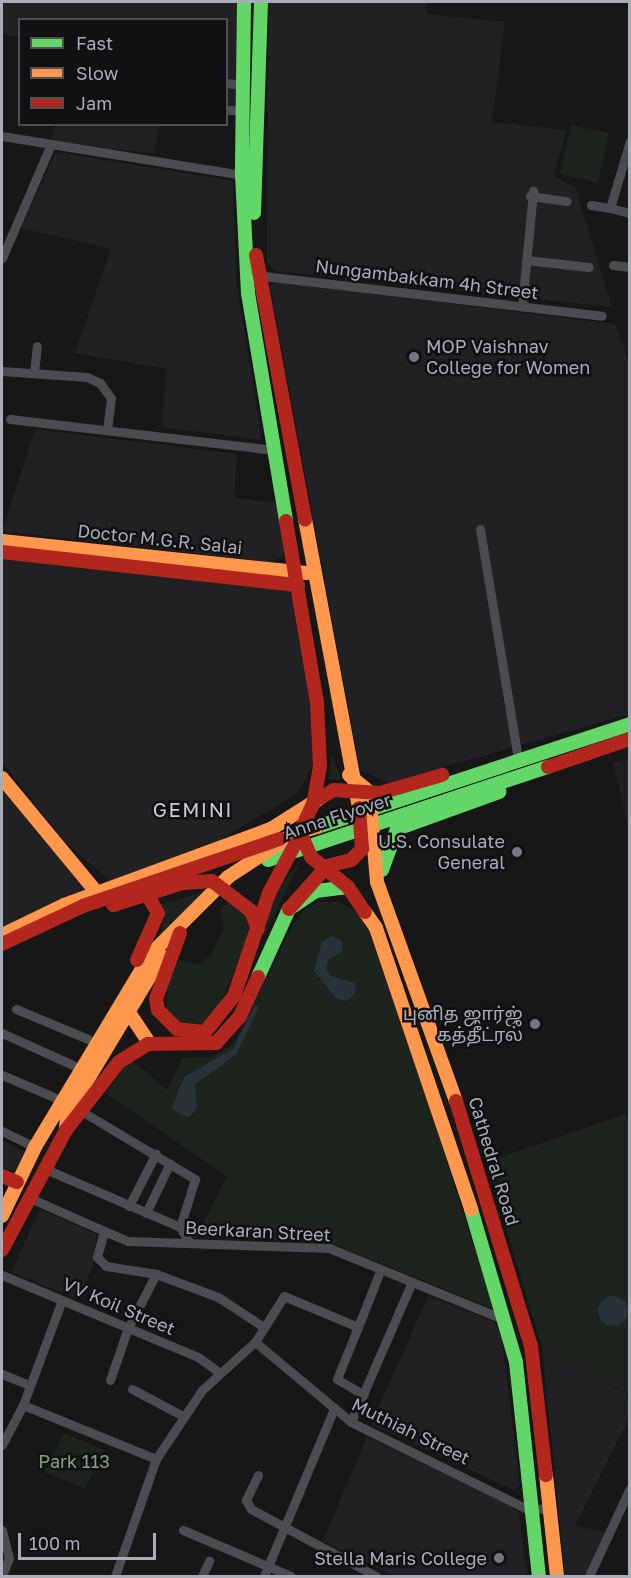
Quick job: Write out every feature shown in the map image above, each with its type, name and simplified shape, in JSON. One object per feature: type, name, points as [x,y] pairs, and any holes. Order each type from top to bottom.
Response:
[{"type":"main road","points":[[180,933],[156,999],[158,1010],[177,1029],[205,1032],[219,1021],[234,996],[269,893],[296,833],[313,804],[320,766],[317,710],[260,361],[242,180],[244,2]]},
{"type":"main road","points":[[2,1250],[43,1168],[66,1130],[132,1050],[150,1044],[195,1047],[216,1043],[229,1032],[289,909],[327,866],[351,860],[362,849],[314,573],[271,350],[252,275],[261,2]]},
{"type":"main road","points":[[242,180],[253,198]]},
{"type":"main road","points":[[260,361],[271,350]]},
{"type":"main road","name":"Doctor M.G.R. Salai","points":[[2,541],[297,579]]},
{"type":"main road","name":"Doctor M.G.R. Salai","points":[[2,552],[297,579],[314,573]]},
{"type":"main road","points":[[392,833],[602,757],[604,742],[630,724]]},
{"type":"main road","points":[[2,934],[97,893],[217,852],[313,804],[334,790],[375,793],[518,753],[590,730],[604,742],[630,739]]},
{"type":"main road","name":"Anna Flyover","points":[[2,944],[83,906],[296,833],[592,736],[604,742]]},
{"type":"main road","name":"Anna Flyover","points":[[60,1106],[180,933],[234,881],[298,845],[604,742]]},
{"type":"main road","points":[[349,775],[375,793],[392,833],[382,871],[394,920]]},
{"type":"main road","points":[[2,778],[97,893]]},
{"type":"main road","name":"Cathedral Road","points":[[375,793],[377,882],[394,920],[471,1143],[531,1346],[546,1508],[557,1576]]},
{"type":"main road","name":"Anna Flyover","points":[[66,1130],[60,1106],[151,954],[228,877],[296,833]]},
{"type":"main road","name":"Cathedral Road","points":[[296,833],[311,857],[327,866],[348,887],[376,928],[507,1321],[539,1576]]},
{"type":"main road","points":[[2,953],[73,920],[147,895],[212,880],[251,911],[258,929]]},
{"type":"main road","points":[[289,909],[316,891],[348,887]]},
{"type":"main road","points":[[2,1216],[35,1147],[60,1106],[73,1065],[116,996],[156,923],[158,913],[147,895]]},
{"type":"main road","points":[[116,996],[150,1044]]},
{"type":"main road","points":[[2,1176],[17,1182]]},
{"type":"street","points":[[228,83],[243,85]]},
{"type":"street","points":[[228,110],[243,110]]},
{"type":"street","points":[[2,136],[242,180]]},
{"type":"street","points":[[2,258],[51,144]]},
{"type":"street","points":[[610,208],[629,146]]},
{"type":"street","points":[[522,306],[532,194],[567,201]]},
{"type":"street","points":[[591,205],[630,213]]},
{"type":"street","points":[[526,260],[589,267]]},
{"type":"street","points":[[613,265],[630,267]]},
{"type":"street","name":"Nungambakkam 4h Street","points":[[252,275],[602,316]]},
{"type":"street","points":[[34,373],[36,346]]},
{"type":"street","points":[[2,371],[34,373],[100,383],[111,398],[107,430]]},
{"type":"street","points":[[10,419],[275,450]]},
{"type":"street","points":[[480,529],[518,753]]},
{"type":"street","points":[[16,1009],[88,1039]]},
{"type":"street","points":[[2,1033],[73,1065]]},
{"type":"street","points":[[2,1075],[60,1106]]},
{"type":"street","points":[[82,1112],[156,1153],[195,1179],[180,1227]]},
{"type":"street","points":[[2,1131],[35,1147]]},
{"type":"street","points":[[129,1206],[156,1153]]},
{"type":"street","points":[[146,1213],[170,1164]]},
{"type":"street","points":[[43,1168],[180,1227],[189,1242]]},
{"type":"street","name":"Beerkaran Street","points":[[30,1198],[128,1241],[329,1248],[507,1321]]},
{"type":"street","points":[[104,1231],[98,1257],[106,1266],[156,1274],[218,1297],[262,1326]]},
{"type":"street","points":[[364,1395],[337,1379],[381,1269]]},
{"type":"street","points":[[110,1380],[128,1328],[156,1274]]},
{"type":"street","name":"VV Koil Street","points":[[2,1275],[198,1357],[219,1373]]},
{"type":"street","points":[[351,1422],[411,1282]]},
{"type":"street","points":[[115,1576],[156,1459],[183,1416],[219,1373],[255,1342],[262,1326],[284,1296],[358,1327]]},
{"type":"street","points":[[2,1445],[23,1405],[62,1300]]},
{"type":"street","name":"Muthiah Street","points":[[255,1342],[333,1411],[529,1510]]},
{"type":"street","points":[[2,1374],[29,1384]]},
{"type":"street","points":[[132,1389],[183,1416]]},
{"type":"street","points":[[23,1405],[156,1459]]},
{"type":"street","points":[[264,1576],[333,1411]]},
{"type":"street","points":[[258,1474],[247,1506],[286,1524],[376,1576]]},
{"type":"street","points":[[589,1576],[630,1488]]},
{"type":"street","points":[[529,1510],[546,1508]]},
{"type":"street","points":[[2,1530],[9,1558],[2,1575]]},
{"type":"street","points":[[183,1530],[270,1565],[291,1576]]},
{"type":"street","points":[[202,1576],[208,1561]]},
{"type":"shaded area","points":[[2,2],[238,2],[237,116],[228,115],[228,18],[18,18],[18,37],[2,34]]},
{"type":"shaded area","points":[[268,2],[426,2],[426,14],[505,22],[492,122],[567,130],[553,176],[575,187],[612,307],[275,271],[267,262]]},
{"type":"shaded area","points":[[55,126],[160,126],[154,153],[51,144]]},
{"type":"shaded area","points":[[56,152],[233,181],[236,280],[262,440],[161,427],[167,369],[75,353],[111,249],[21,228]]},
{"type":"shaded area","points":[[275,282],[615,324],[630,363],[629,714],[389,783],[360,770],[270,286]]},
{"type":"shaded area","points":[[35,429],[237,454],[234,498],[277,503],[287,544],[282,557],[271,562],[2,531]]},
{"type":"shaded area","points":[[2,557],[287,588],[296,600],[317,757],[297,794],[216,842],[111,881],[65,842],[2,762]]},
{"type":"shaded area","points":[[630,759],[629,830],[613,763]]},
{"type":"shaded area","points":[[2,787],[87,891],[2,938]]},
{"type":"shaded area","points":[[331,936],[341,940],[343,951],[328,960],[326,969],[331,976],[355,983],[355,994],[346,1001],[336,998],[314,971],[322,942]]},
{"type":"shaded area","points":[[255,1005],[259,1007],[236,1055],[195,1084],[197,1109],[188,1117],[180,1114],[172,1108],[184,1077],[233,1049]]},
{"type":"shaded area","points":[[2,1140],[24,1151],[15,1171],[2,1169]]},
{"type":"shaded area","points":[[40,1209],[96,1234],[95,1261],[78,1299],[11,1272]]},
{"type":"shaded area","points":[[428,1296],[493,1321],[501,1332],[520,1486],[514,1490],[371,1424]]},
{"type":"shaded area","points":[[613,1296],[619,1297],[627,1305],[627,1317],[619,1325],[613,1326],[607,1325],[599,1317],[598,1311],[599,1305],[607,1297]]},
{"type":"shaded area","points":[[542,1348],[629,1395],[629,1418],[575,1526],[606,1532],[587,1576],[565,1576]]},
{"type":"shaded area","points":[[367,1436],[488,1491],[519,1512],[527,1576],[394,1576],[323,1541]]},
{"type":"green space","points":[[571,125],[609,133],[598,183],[560,174]]},
{"type":"green space","points":[[332,755],[341,779],[328,780]]},
{"type":"green space","points":[[301,860],[265,934],[262,935],[269,900]]},
{"type":"green space","points":[[204,892],[160,938],[163,920],[158,905]]},
{"type":"green space","points":[[318,902],[339,902],[356,912],[376,942],[494,1309],[330,1243],[196,1237],[227,1176],[105,1093],[131,1059],[167,1090],[183,1058],[212,1057],[235,1042],[286,938],[303,911]]},
{"type":"green space","points":[[227,903],[248,911],[252,927],[215,1017],[204,1024],[176,1021],[166,1011],[168,985],[179,960],[199,964],[211,955],[224,929],[220,910]]},
{"type":"green space","points":[[629,1113],[629,1395],[542,1348],[486,1162]]},
{"type":"green space","name":"Park 113","points":[[64,1433],[104,1450],[85,1489],[45,1472]]},
{"type":"traffic: fast","points":[[244,2],[242,175],[248,293],[286,521]]},
{"type":"traffic: fast","points":[[254,213],[261,2]]},
{"type":"traffic: fast","points":[[317,827],[630,724]]},
{"type":"traffic: fast","points":[[268,860],[548,767]]},
{"type":"traffic: fast","points":[[382,870],[397,829],[499,792]]},
{"type":"traffic: fast","points":[[258,977],[289,909],[316,891],[348,887]]},
{"type":"traffic: fast","points":[[471,1209],[516,1362],[539,1576]]},
{"type":"traffic: slow","points":[[305,519],[359,808]]},
{"type":"traffic: slow","points":[[2,541],[306,573]]},
{"type":"traffic: slow","points":[[349,775],[369,792],[377,882],[456,1101]]},
{"type":"traffic: slow","points":[[2,778],[97,893]]},
{"type":"traffic: slow","points":[[2,935],[64,905],[271,829],[320,798]]},
{"type":"traffic: slow","points":[[2,1216],[35,1147],[151,954],[228,877],[292,835],[317,827]]},
{"type":"traffic: slow","points":[[365,912],[376,928],[471,1209]]},
{"type":"traffic: slow","points":[[66,1130],[67,1114],[162,956]]},
{"type":"traffic: slow","points":[[124,1005],[150,1044]]},
{"type":"traffic: slow","points":[[546,1475],[557,1576]]},
{"type":"traffic: jam","points":[[256,255],[305,519]]},
{"type":"traffic: jam","points":[[286,521],[317,702],[320,766],[313,804],[300,832],[311,857],[348,887],[365,912]]},
{"type":"traffic: jam","points":[[2,552],[298,585]]},
{"type":"traffic: jam","points":[[548,767],[630,739]]},
{"type":"traffic: jam","points":[[320,798],[334,790],[380,793],[442,775]]},
{"type":"traffic: jam","points":[[289,909],[327,866],[351,860],[362,849],[359,808]]},
{"type":"traffic: jam","points":[[2,944],[83,906],[280,839]]},
{"type":"traffic: jam","points":[[180,933],[156,999],[158,1010],[177,1029],[205,1032],[234,996],[269,893],[295,844]]},
{"type":"traffic: jam","points":[[113,905],[183,883],[212,881],[251,911],[258,929]]},
{"type":"traffic: jam","points":[[137,960],[158,913],[147,895]]},
{"type":"traffic: jam","points":[[2,1250],[66,1130],[119,1062],[148,1044],[216,1043],[240,1016],[258,977]]},
{"type":"traffic: jam","points":[[456,1101],[531,1346],[546,1475]]},
{"type":"traffic: jam","points":[[2,1176],[17,1182]]},
{"type":"place","name":"MOP Vaishnav College for Women","points":[[414,357]]},
{"type":"place","name":"U.S. Consulate General","points":[[517,852]]},
{"type":"place","name":"புனித ஜார்ஜ் கத்தீட்ரல்","points":[[535,1024]]},
{"type":"place","name":"Stella Maris College","points":[[499,1558]]},
{"type":"district","name":"GEMINI","points":[[193,809]]}]
